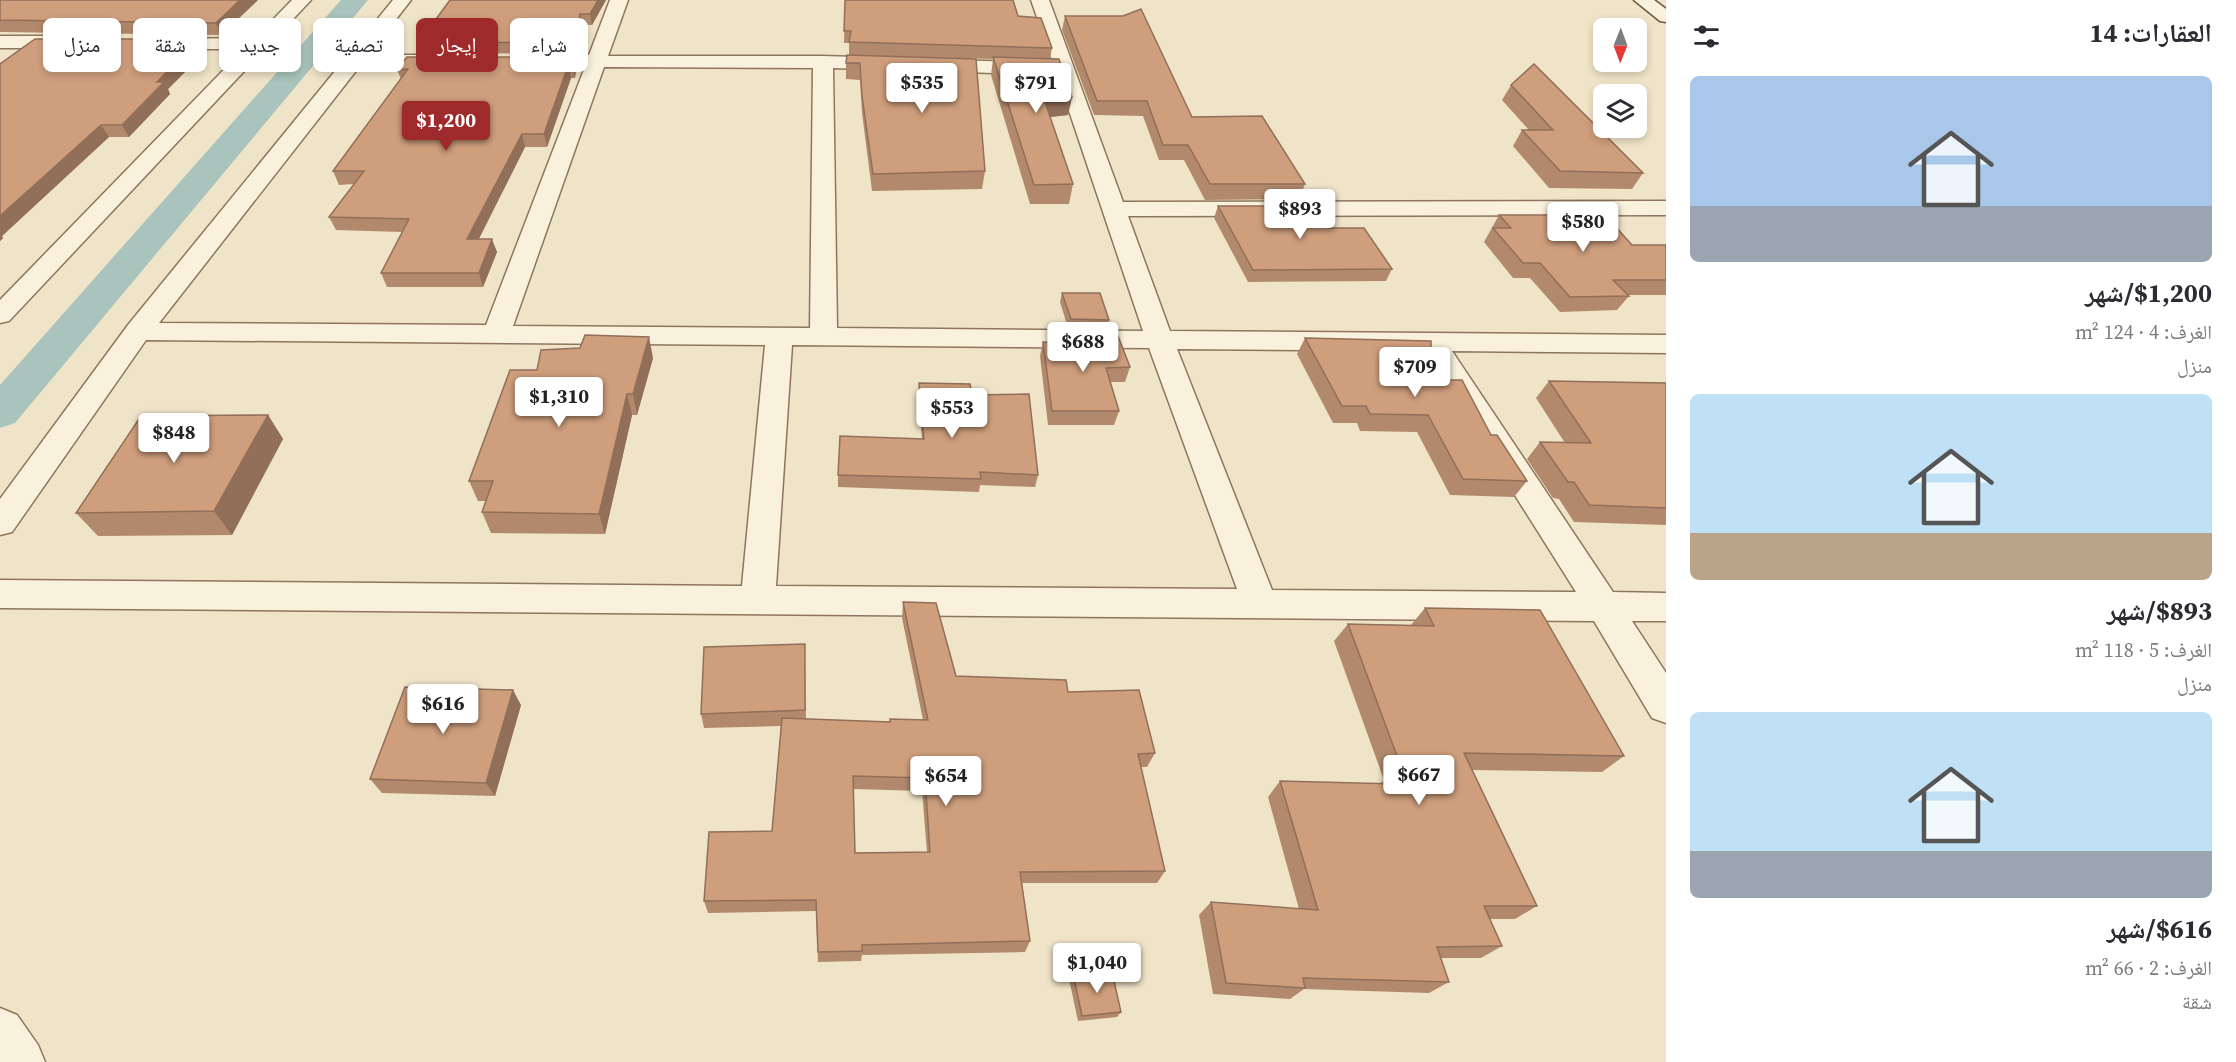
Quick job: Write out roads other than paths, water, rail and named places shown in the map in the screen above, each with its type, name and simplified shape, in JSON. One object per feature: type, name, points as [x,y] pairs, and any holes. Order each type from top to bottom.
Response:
[{"type":"street","points":[[285,18],[302,0]]},
{"type":"street","points":[[388,18],[402,0]]},
{"type":"street","points":[[496,335],[619,0]]},
{"type":"street","points":[[1040,0],[1160,340],[1260,603]]},
{"type":"street","points":[[1643,0],[1666,17]]},
{"type":"street","points":[[4,51],[31,42],[43,42]]},
{"type":"street","points":[[588,62],[823,62],[1064,69]]},
{"type":"street","points":[[823,62],[824,337]]},
{"type":"street","points":[[0,315],[234,72]]},
{"type":"street","points":[[0,523],[138,332],[344,72]]},
{"type":"street","points":[[1114,208],[1666,208]]},
{"type":"street","points":[[0,278],[35,278]]},
{"type":"street","points":[[138,332],[1666,344]]},
{"type":"street","points":[[758,600],[779,337]]},
{"type":"street","points":[[1432,342],[1605,607],[1666,706]]},
{"type":"street","points":[[0,594],[1666,607]]},
{"type":"street","points":[[0,1032],[21,1062]]},
{"type":"waterway","points":[[0,413],[355,0]]}]
